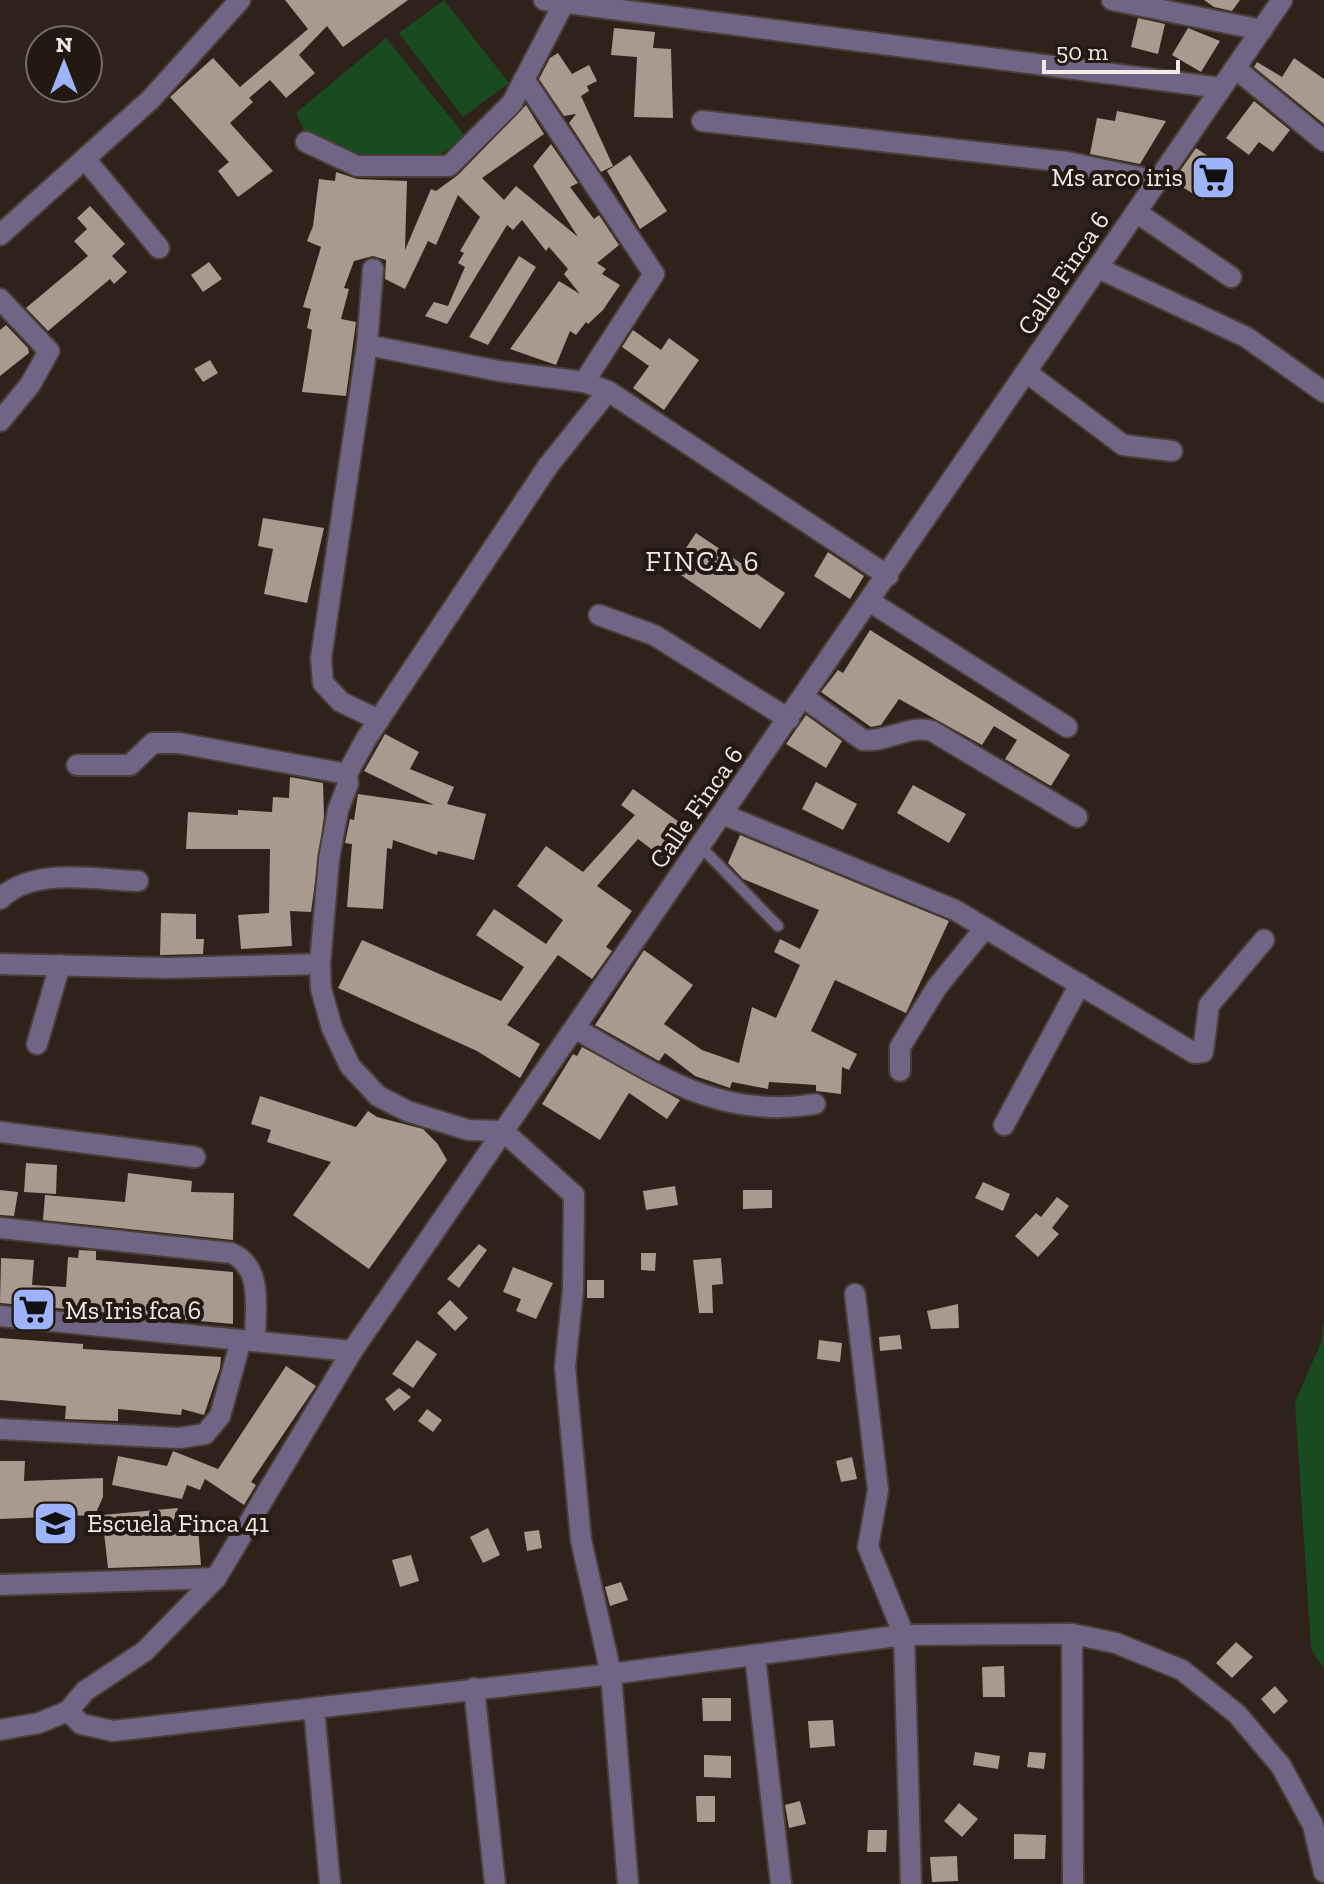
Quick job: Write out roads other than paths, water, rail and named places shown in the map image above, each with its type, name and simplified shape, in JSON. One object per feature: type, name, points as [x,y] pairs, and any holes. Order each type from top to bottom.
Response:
[{"type":"street","points":[[0,235],[151,99],[240,0]]},
{"type":"street","points":[[544,0],[1221,88]]},
{"type":"street","points":[[1112,0],[1262,30]]},
{"type":"street","name":"Calle Finca 6","points":[[68,1711],[85,1691],[145,1651],[216,1578],[352,1351],[1282,0]]},
{"type":"street","points":[[306,142],[357,166],[449,166],[512,103],[564,3]]},
{"type":"street","points":[[1235,68],[1324,141]]},
{"type":"street","points":[[524,79],[654,274],[584,382]]},
{"type":"street","points":[[702,121],[1067,162],[1157,181]]},
{"type":"street","points":[[85,159],[159,248]]},
{"type":"street","points":[[1136,212],[1231,277]]},
{"type":"street","points":[[1098,268],[1246,337],[1324,392]]},
{"type":"street","points":[[373,269],[367,345],[321,658],[323,683],[341,702],[379,720]]},
{"type":"street","points":[[0,299],[49,351],[30,385],[0,421]]},
{"type":"street","points":[[367,345],[499,371],[584,382],[608,391],[888,576]]},
{"type":"street","points":[[1026,372],[1123,445],[1172,451]]},
{"type":"street","points":[[608,391],[548,466],[379,720],[347,774],[348,784],[338,810],[329,859],[320,964],[321,989],[332,1028],[350,1066],[378,1096],[407,1111],[468,1130],[503,1131],[574,1195],[573,1290],[565,1367],[581,1540],[611,1674],[628,1884]]},
{"type":"street","points":[[869,601],[1067,727]]},
{"type":"street","points":[[599,615],[654,635],[789,719]]},
{"type":"street","points":[[803,697],[863,740],[874,741],[922,728],[932,731],[1077,817]]},
{"type":"street","points":[[77,765],[130,765],[153,743],[179,743],[347,774]]},
{"type":"street","points":[[722,814],[955,910],[1194,1053],[1203,1052],[1209,1005],[1264,940]]},
{"type":"street","points":[[0,899],[9,890],[40,879],[138,881]]},
{"type":"street","points":[[900,1071],[900,1047],[937,987],[985,928]]},
{"type":"street","points":[[0,964],[166,968],[320,964]]},
{"type":"street","points":[[37,1044],[60,965]]},
{"type":"street","points":[[1004,1125],[1080,984]]},
{"type":"street","points":[[576,1029],[649,1070],[710,1098],[751,1108],[783,1109],[815,1104]]},
{"type":"street","points":[[0,1132],[195,1157]]},
{"type":"street","points":[[0,1228],[231,1253],[242,1258],[254,1278],[248,1340],[220,1416],[205,1434],[179,1438],[0,1429]]},
{"type":"street","points":[[855,1294],[878,1490],[868,1547],[904,1635],[911,1884]]},
{"type":"street","points":[[0,1316],[352,1351]]},
{"type":"street","points":[[0,1585],[216,1578]]},
{"type":"street","points":[[1072,1634],[1073,1884]]},
{"type":"street","points":[[0,1730],[39,1723],[68,1711],[81,1724],[113,1731],[611,1674],[904,1635],[1072,1634],[1116,1643],[1182,1670],[1237,1714],[1281,1766],[1313,1825],[1324,1872]]},
{"type":"street","points":[[755,1656],[781,1884]]},
{"type":"street","points":[[474,1688],[495,1884]]},
{"type":"street","points":[[314,1708],[330,1884]]},
{"type":"lane","points":[[700,846],[778,926]]},
{"type":"place","name":"Ms arco iris","points":[[1214,177]]},
{"type":"place","name":"Ms Iris fca 6","points":[[34,1310]]},
{"type":"place","name":"Escuela Finca 41","points":[[56,1523]]},
{"type":"district","name":"FINCA 6","points":[[703,561]]}]
